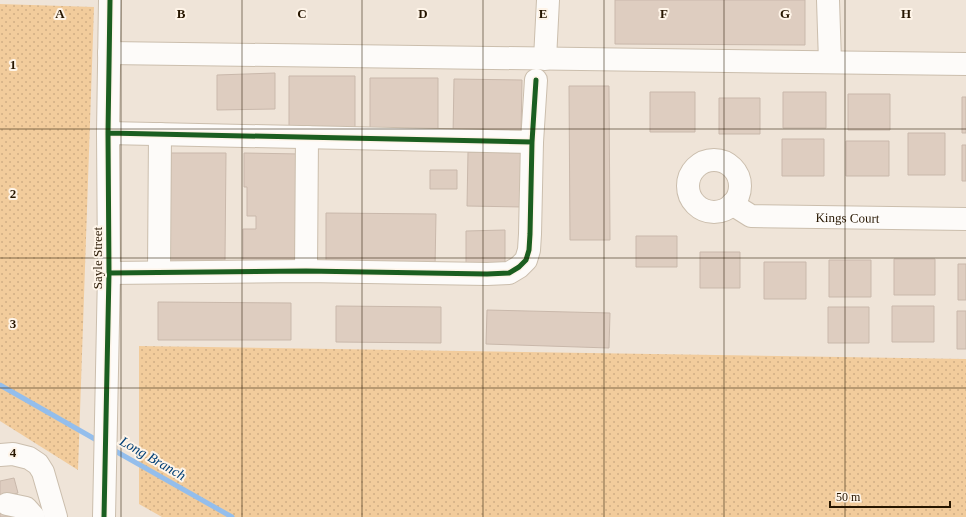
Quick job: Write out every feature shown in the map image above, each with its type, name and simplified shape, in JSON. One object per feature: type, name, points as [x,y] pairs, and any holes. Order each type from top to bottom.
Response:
[{"type":"street","name":"Sayle Street","points":[[104,517],[109,273],[108,133],[110,0]]},
{"type":"street","points":[[545,59],[548,0]]},
{"type":"street","points":[[828,0],[830,62]]},
{"type":"street","points":[[109,53],[966,64]]},
{"type":"street","points":[[109,273],[306,271],[487,274],[509,273],[519,267],[526,260],[529,250],[532,142],[536,80]]},
{"type":"street","points":[[108,133],[532,142]]},
{"type":"street","points":[[159,272],[160,134]]},
{"type":"street","points":[[306,271],[307,137]]},
{"type":"street","name":"Kings Court","points":[[732,204],[751,216],[966,219]]},
{"type":"street","points":[[0,455],[13,454],[24,456],[38,464],[43,472],[56,517]]},
{"type":"street","points":[[7,504],[26,508],[34,517]]},
{"type":"shaded area","points":[[0,4],[94,7],[78,470],[0,421]]},
{"type":"shaded area","points":[[139,346],[966,359],[966,517],[162,517],[139,504]]},
{"type":"building","points":[[615,0],[805,0],[805,45],[615,44]]},
{"type":"building","points":[[275,73],[275,109],[217,110],[217,75]]},
{"type":"building","points":[[289,76],[355,76],[355,132],[289,132]]},
{"type":"building","points":[[370,78],[438,78],[438,134],[370,133]]},
{"type":"building","points":[[454,79],[522,80],[521,136],[453,135]]},
{"type":"building","points":[[569,86],[609,86],[610,240],[570,240]]},
{"type":"building","points":[[650,92],[695,92],[695,132],[650,132]]},
{"type":"building","points":[[783,92],[826,92],[826,128],[783,128]]},
{"type":"building","points":[[848,94],[890,94],[890,130],[848,130]]},
{"type":"building","points":[[962,97],[966,97],[966,133],[962,133]]},
{"type":"building","points":[[719,98],[760,98],[760,134],[719,134]]},
{"type":"building","points":[[908,133],[945,133],[945,175],[908,175]]},
{"type":"building","points":[[782,139],[824,139],[824,176],[782,176]]},
{"type":"building","points":[[846,141],[889,141],[889,176],[846,176]]},
{"type":"building","points":[[962,145],[966,145],[966,181],[962,181]]},
{"type":"building","points":[[468,152],[523,153],[522,207],[467,206]]},
{"type":"building","points":[[171,153],[226,153],[225,260],[170,260]]},
{"type":"building","points":[[244,153],[301,154],[299,262],[243,261],[243,229],[256,229],[256,216],[247,216],[247,187],[244,187]]},
{"type":"building","points":[[430,170],[457,170],[457,189],[430,189]]},
{"type":"building","points":[[326,213],[436,214],[435,268],[326,267]]},
{"type":"building","points":[[505,230],[505,263],[466,263],[466,231]]},
{"type":"building","points":[[636,236],[677,236],[677,267],[636,267]]},
{"type":"building","points":[[700,252],[740,252],[740,288],[700,288]]},
{"type":"building","points":[[894,259],[935,259],[935,295],[894,295]]},
{"type":"building","points":[[829,260],[871,260],[871,297],[829,297]]},
{"type":"building","points":[[764,262],[806,262],[806,299],[764,299]]},
{"type":"building","points":[[958,264],[966,264],[966,300],[958,300]]},
{"type":"building","points":[[158,302],[291,303],[291,340],[158,340]]},
{"type":"building","points":[[336,306],[441,307],[441,343],[336,342]]},
{"type":"building","points":[[892,306],[934,306],[934,342],[892,342]]},
{"type":"building","points":[[828,307],[869,307],[869,343],[828,343]]},
{"type":"building","points":[[487,310],[610,313],[609,348],[486,344]]},
{"type":"building","points":[[957,311],[966,311],[966,349],[957,349]]},
{"type":"building","points":[[14,478],[18,493],[5,496],[10,517],[0,517],[0,481]]},
{"type":"waterway","name":"Long Branch","points":[[0,385],[100,442]]},
{"type":"waterway","name":"Long Branch","points":[[110,448],[232,517]]},
{"type":"cycle path","points":[[104,517],[109,273],[108,133],[110,0]]},
{"type":"cycle path","points":[[109,273],[306,271],[487,274],[509,273],[519,267],[526,260],[529,250],[532,142],[536,80]]},
{"type":"cycle path","points":[[108,133],[532,142]]}]
